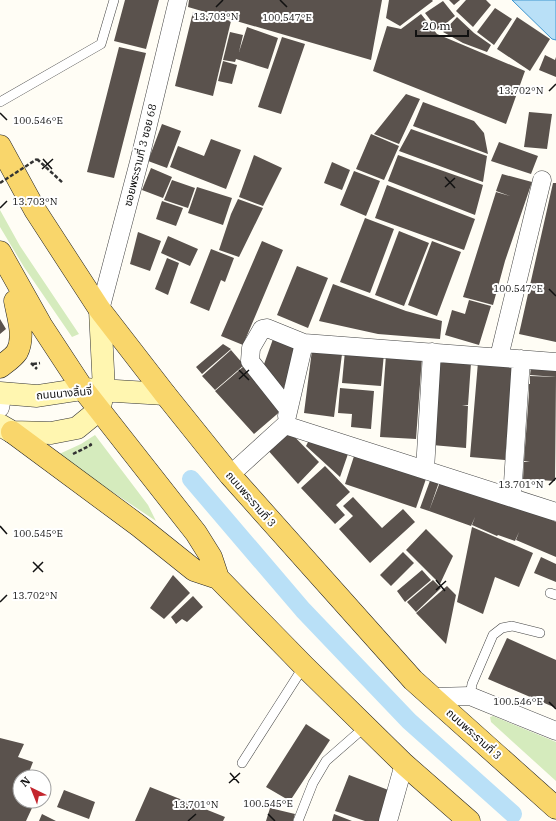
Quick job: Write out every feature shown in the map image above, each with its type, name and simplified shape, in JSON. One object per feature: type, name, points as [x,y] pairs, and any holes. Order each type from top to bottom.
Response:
[{"type":"main road","name":"ถนนพระรามที่ 3","points":[[0,146],[35,210],[100,310],[230,475],[413,680],[556,808]]},
{"type":"main road","points":[[0,252],[41,325],[196,533],[211,557],[218,578],[304,666],[404,764],[469,821]]},
{"type":"main road","points":[[0,280],[14,301],[41,325]]},
{"type":"main road","points":[[0,367],[16,352],[20,340],[21,330],[14,301]]},
{"type":"main road","name":"ถนนนางลิ้นจี่","points":[[6,428],[50,433],[77,428],[95,396],[100,310]]},
{"type":"main road","name":"ถนนนางลิ้นจี่","points":[[1,398],[165,394]]},
{"type":"main road","points":[[6,428],[139,526],[194,570],[218,578]]},
{"type":"street","name":"ซอยพระรามที่ 3 ซอย 68","points":[[100,310],[139,162],[178,0]]},
{"type":"street","points":[[498,357],[542,180]]},
{"type":"street","points":[[556,362],[304,343],[267,328],[262,329],[251,348],[250,361],[287,417],[425,470],[556,512]]},
{"type":"street","points":[[230,475],[287,417],[304,343]]},
{"type":"street","points":[[425,470],[432,352]]},
{"type":"street","points":[[512,498],[521,359]]},
{"type":"street","points":[[433,697],[470,696],[556,731]]},
{"type":"street","points":[[388,821],[404,764]]},
{"type":"lane","points":[[0,102],[101,44],[114,0]]},
{"type":"lane","points":[[470,696],[472,684],[493,635],[502,628],[512,626],[540,633]]},
{"type":"lane","points":[[242,763],[304,666]]},
{"type":"lane","points":[[298,821],[313,783],[326,761],[366,726]]},
{"type":"path","points":[[0,183],[37,159],[64,183]]},
{"type":"path","points":[[33,364],[40,363]]},
{"type":"path","points":[[70,456],[75,452],[91,445],[88,440]]},
{"type":"green space","points":[[0,210],[20,246],[79,334],[72,337],[24,267],[0,227]]},
{"type":"green space","points":[[95,435],[148,505],[156,521],[57,455],[81,444]]},
{"type":"green space","points":[[493,716],[556,742],[556,781],[491,722],[490,717]]},
{"type":"water","points":[[512,0],[556,0],[556,40],[552,39]]},
{"type":"building","points":[[125,0],[159,0],[146,49],[114,41]]},
{"type":"building","points":[[189,0],[382,0],[371,60],[188,7]]},
{"type":"building","points":[[389,0],[433,1],[400,26],[386,18]]},
{"type":"building","points":[[449,0],[460,0],[454,5]]},
{"type":"building","points":[[466,0],[486,0],[491,5],[473,27],[456,11]]},
{"type":"building","points":[[443,1],[455,16],[438,30],[425,13]]},
{"type":"building","points":[[495,8],[512,19],[494,45],[477,32]]},
{"type":"building","points":[[193,12],[231,21],[213,96],[175,86]]},
{"type":"building","points":[[421,14],[437,34],[525,71],[506,124],[373,71],[387,26],[401,29]]},
{"type":"building","points":[[457,17],[474,33],[491,45],[487,52],[463,43],[443,32]]},
{"type":"building","points":[[517,17],[550,39],[530,71],[497,49]]},
{"type":"building","points":[[247,27],[278,38],[268,69],[236,59],[235,62],[223,60],[230,32],[243,35],[239,52]]},
{"type":"building","points":[[282,37],[305,44],[281,114],[258,107]]},
{"type":"building","points":[[119,47],[146,53],[114,178],[87,172]]},
{"type":"building","points":[[545,55],[555,60],[556,57],[556,77],[539,70]]},
{"type":"building","points":[[223,61],[237,65],[232,84],[218,81]]},
{"type":"building","points":[[406,94],[420,99],[399,144],[374,134]]},
{"type":"building","points":[[423,102],[474,121],[484,133],[488,154],[413,126]]},
{"type":"building","points":[[529,112],[552,114],[547,149],[524,147]]},
{"type":"building","points":[[162,124],[181,131],[167,168],[148,161]]},
{"type":"building","points":[[411,129],[487,156],[483,182],[399,151]]},
{"type":"building","points":[[371,134],[399,146],[384,180],[356,169]]},
{"type":"building","points":[[211,139],[241,150],[226,189],[170,167],[178,146],[204,156]]},
{"type":"building","points":[[499,142],[538,156],[531,174],[491,161]]},
{"type":"building","points":[[254,155],[282,168],[263,206],[239,197]]},
{"type":"building","points":[[398,155],[483,185],[475,215],[388,181]]},
{"type":"building","points":[[332,162],[350,170],[342,190],[324,183]]},
{"type":"building","points":[[151,168],[172,177],[163,198],[142,190]]},
{"type":"building","points":[[354,171],[380,181],[366,216],[340,205]]},
{"type":"building","points":[[502,174],[532,182],[505,261],[493,305],[463,297],[496,192],[510,196],[496,191]]},
{"type":"building","points":[[172,180],[195,188],[188,208],[164,200]]},
{"type":"building","points":[[553,183],[556,183],[556,342],[519,334]]},
{"type":"building","points":[[387,185],[475,219],[464,250],[375,218]]},
{"type":"building","points":[[197,187],[232,198],[223,225],[188,213]]},
{"type":"building","points":[[238,199],[263,208],[239,257],[219,250],[231,214]]},
{"type":"building","points":[[162,201],[183,208],[176,226],[156,219]]},
{"type":"building","points":[[365,218],[394,229],[370,293],[340,282]]},
{"type":"building","points":[[399,231],[429,243],[404,306],[375,295]]},
{"type":"building","points":[[138,232],[161,241],[150,271],[130,264]]},
{"type":"building","points":[[168,236],[198,249],[190,266],[161,253]]},
{"type":"building","points":[[262,241],[283,250],[243,345],[221,336]]},
{"type":"building","points":[[432,241],[461,252],[437,316],[408,305]]},
{"type":"building","points":[[211,249],[234,258],[225,282],[221,280],[209,311],[190,303]]},
{"type":"building","points":[[167,258],[179,263],[168,295],[155,289]]},
{"type":"building","points":[[297,266],[328,278],[308,328],[277,315]]},
{"type":"building","points":[[333,284],[406,311],[442,321],[440,339],[378,334],[319,321]]},
{"type":"building","points":[[469,300],[491,306],[479,345],[445,335],[452,310],[465,314]]},
{"type":"building","points":[[0,319],[6,329],[0,334]]},
{"type":"building","points":[[273,339],[298,348],[282,393],[263,367]]},
{"type":"building","points":[[223,344],[231,349],[202,374],[196,367]]},
{"type":"building","points":[[231,350],[244,365],[215,390],[202,376]]},
{"type":"building","points":[[312,350],[342,354],[334,417],[304,413]]},
{"type":"building","points":[[345,351],[384,353],[381,386],[342,383]]},
{"type":"building","points":[[386,355],[422,357],[416,439],[380,437]]},
{"type":"building","points":[[438,360],[471,363],[468,405],[462,406],[468,406],[466,448],[432,445]]},
{"type":"building","points":[[478,362],[513,365],[505,460],[470,457]]},
{"type":"building","points":[[244,366],[283,409],[254,434],[215,391]]},
{"type":"building","points":[[531,367],[556,368],[556,377],[530,375]]},
{"type":"building","points":[[530,376],[556,377],[555,481],[523,479],[524,462],[530,462],[524,461]]},
{"type":"building","points":[[340,388],[374,391],[371,429],[351,427],[352,414],[338,413]]},
{"type":"building","points":[[288,430],[319,462],[298,484],[266,448]]},
{"type":"building","points":[[311,436],[349,451],[340,477],[306,446]]},
{"type":"building","points":[[355,453],[427,476],[416,508],[345,484]]},
{"type":"building","points":[[325,466],[350,492],[336,505],[345,515],[335,524],[301,488]]},
{"type":"building","points":[[431,478],[439,482],[429,511],[420,508]]},
{"type":"building","points":[[440,482],[530,510],[556,522],[556,557],[516,540],[519,532],[515,541],[498,535],[497,536],[472,525],[475,517],[471,526],[429,511]]},
{"type":"building","points":[[353,497],[382,528],[403,509],[415,522],[370,563],[339,529],[353,516],[343,506]]},
{"type":"building","points":[[472,527],[533,553],[519,587],[495,577],[483,614],[457,602]]},
{"type":"building","points":[[426,529],[453,556],[440,584],[406,550]]},
{"type":"building","points":[[403,552],[414,563],[391,586],[380,575]]},
{"type":"building","points":[[541,557],[556,564],[556,582],[534,573]]},
{"type":"building","points":[[422,570],[431,580],[405,602],[397,591]]},
{"type":"building","points":[[173,575],[190,593],[164,619],[150,608]]},
{"type":"building","points":[[433,580],[441,588],[416,612],[407,602]]},
{"type":"building","points":[[447,586],[456,595],[446,644],[416,613]]},
{"type":"building","points":[[193,596],[203,607],[187,622],[182,619],[176,624],[171,617]]},
{"type":"building","points":[[507,638],[556,660],[556,708],[488,679]]},
{"type":"building","points":[[306,724],[330,740],[290,801],[266,787]]},
{"type":"building","points":[[0,738],[24,744],[18,757],[33,762],[30,769],[12,769],[12,809],[32,809],[26,821],[0,821]]},
{"type":"building","points":[[349,775],[391,791],[381,821],[365,821],[335,811]]},
{"type":"building","points":[[150,787],[225,817],[223,821],[135,821]]},
{"type":"building","points":[[64,790],[95,802],[89,819],[57,807]]},
{"type":"building","points":[[270,808],[295,814],[293,821],[266,821]]},
{"type":"building","points":[[42,814],[56,821],[39,821]]},
{"type":"building","points":[[334,814],[352,821],[332,821]]},
{"type":"waterway","points":[[191,479],[303,610],[409,721],[513,814]]}]
